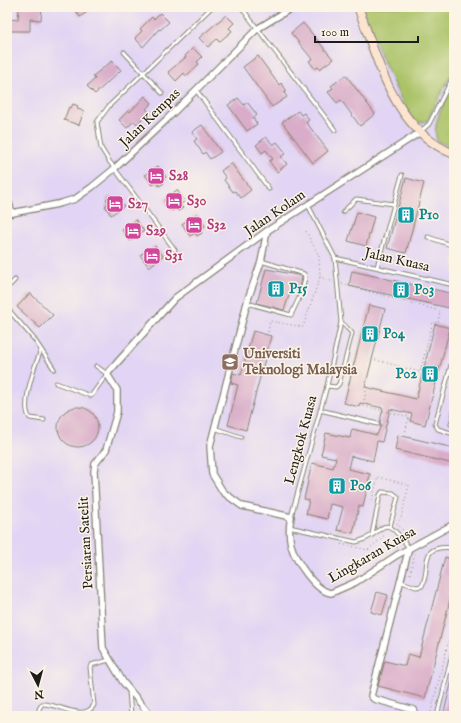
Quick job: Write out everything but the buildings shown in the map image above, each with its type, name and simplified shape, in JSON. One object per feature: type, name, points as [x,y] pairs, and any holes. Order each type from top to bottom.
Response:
[{"type":"street","name":"Jalan Kempas","points":[[10,214],[75,199],[114,169],[257,29],[293,7]]},
{"type":"street","points":[[358,7],[377,61],[402,113],[419,133],[429,141],[454,154]]},
{"type":"street","name":"Jalan Kolam","points":[[107,374],[175,298],[268,231],[419,133]]},
{"type":"street","points":[[7,197],[10,214]]},
{"type":"street","points":[[268,231],[261,261],[247,303],[214,428],[210,446],[212,474],[223,492],[242,506],[291,517]]},
{"type":"street","name":"Persiaran Satelit","points":[[107,374],[117,390],[117,412],[106,450],[95,464],[94,471],[103,645],[109,660],[129,691],[151,716]]},
{"type":"street","name":"Lingkaran Kuasa","points":[[291,517],[289,527],[291,545],[300,563],[318,588],[326,593],[335,593],[356,582],[409,548],[454,524]]},
{"type":"street","points":[[409,548],[399,581],[371,696],[374,700],[414,710]]},
{"type":"lane","points":[[175,250],[114,169],[102,148],[98,122],[109,106],[212,7]]},
{"type":"lane","points":[[240,7],[335,130]]},
{"type":"lane","points":[[124,52],[162,93]]},
{"type":"lane","name":"Jalan Kolam","points":[[419,133],[430,124],[454,75]]},
{"type":"lane","points":[[196,90],[269,189]]},
{"type":"lane","points":[[377,267],[402,175]]},
{"type":"lane","points":[[343,212],[356,199],[394,204]]},
{"type":"lane","name":"Lengkok Kuasa","points":[[291,517],[327,386],[341,322],[338,283],[334,258],[308,205]]},
{"type":"lane","points":[[428,237],[454,246]]},
{"type":"lane","name":"Jalan Kuasa","points":[[334,258],[454,285]]},
{"type":"lane","points":[[261,261],[304,274],[303,287]]},
{"type":"lane","points":[[7,288],[15,280]]},
{"type":"lane","points":[[247,303],[291,315],[300,296]]},
{"type":"lane","points":[[7,308],[41,350],[54,369]]},
{"type":"lane","points":[[327,386],[336,387],[339,384],[352,333],[341,322]]},
{"type":"lane","points":[[41,350],[27,397],[27,408],[30,418],[44,420]]},
{"type":"lane","points":[[454,351],[435,424],[438,429],[454,434]]},
{"type":"lane","name":"Persiaran Satelit","points":[[96,366],[107,374]]},
{"type":"lane","points":[[56,382],[91,396],[107,374]]},
{"type":"lane","points":[[320,410],[378,424]]},
{"type":"lane","points":[[451,424],[454,412]]},
{"type":"lane","points":[[214,428],[241,437]]},
{"type":"lane","points":[[372,534],[380,495],[382,492],[394,493],[398,497],[390,526]]},
{"type":"lane","points":[[289,527],[356,542],[361,541],[385,526],[390,526],[395,529],[409,548]]},
{"type":"lane","points":[[399,581],[416,587],[422,586],[425,581],[424,572],[430,554],[434,550],[444,547],[454,548]]},
{"type":"lane","points":[[437,716],[454,647]]},
{"type":"lane","points":[[39,716],[39,709],[42,704],[50,704],[70,713],[85,712],[93,708],[94,705],[90,667],[91,665],[109,660]]},
{"type":"lane","points":[[450,665],[454,667]]},
{"type":"lane","points":[[129,691],[131,716]]},
{"type":"path","points":[[306,231],[318,256],[320,277],[440,311],[438,323],[433,322],[420,372],[372,359]]},
{"type":"path","points":[[366,391],[363,406],[409,417],[405,433]]},
{"type":"path","points":[[372,500],[378,477],[410,485],[401,518],[397,523],[405,533],[413,539],[420,535]]},
{"type":"path","points":[[402,573],[410,574],[417,547]]},
{"type":"path","points":[[430,716],[454,618]]},
{"type":"shaded area","name":"Universiti Teknologi Malaysia","points":[[7,7],[454,7],[454,716],[7,716]]},
{"type":"green space","points":[[362,7],[454,7],[454,69],[427,121],[420,123],[416,122],[403,103],[371,32]]},
{"type":"green space","points":[[454,86],[454,148],[437,141],[436,126],[440,112]]},
{"type":"place","name":"S28","points":[[156,176]]},
{"type":"place","name":"S30","points":[[174,201]]},
{"type":"place","name":"S27","points":[[115,204]]},
{"type":"place","name":"P10","points":[[406,215]]},
{"type":"place","name":"S32","points":[[194,225]]},
{"type":"place","name":"S29","points":[[133,231]]},
{"type":"place","name":"S31","points":[[152,256]]},
{"type":"place","name":"P15","points":[[276,289]]},
{"type":"place","name":"P03","points":[[401,290]]},
{"type":"place","name":"P04","points":[[370,334]]},
{"type":"place","name":"Universiti Teknologi Malaysia","points":[[230,362]]},
{"type":"place","name":"P02","points":[[430,374]]},
{"type":"place","name":"P06","points":[[337,486]]}]
